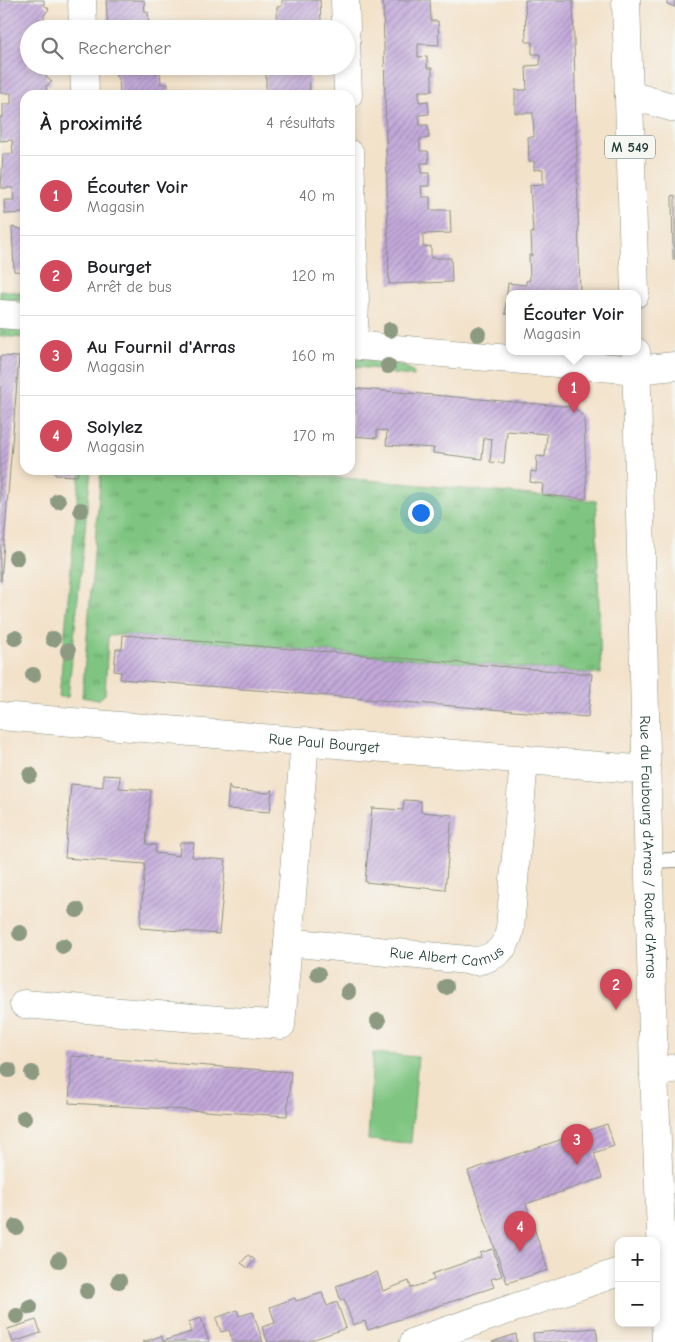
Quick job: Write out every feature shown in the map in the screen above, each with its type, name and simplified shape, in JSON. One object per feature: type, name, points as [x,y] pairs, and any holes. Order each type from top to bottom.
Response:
[{"type":"street","points":[[82,0],[83,20]]},
{"type":"street","points":[[345,0],[346,20]]},
{"type":"street","name":"M 549","points":[[626,0],[635,290]]},
{"type":"street","points":[[84,75],[85,90]]},
{"type":"street","points":[[347,75],[348,90]]},
{"type":"street","points":[[629,95],[675,108]]},
{"type":"street","points":[[0,314],[20,316]]},
{"type":"street","points":[[355,345],[506,354]]},
{"type":"street","points":[[529,355],[636,361],[675,366]]},
{"type":"street","name":"Rue du Faubourg d'Arras / Route d'Arras","points":[[636,361],[647,770],[662,860],[665,1072],[660,1237]]},
{"type":"street","name":"Rue Paul Bourget","points":[[0,716],[647,770]]},
{"type":"street","points":[[24,1004],[281,1025],[305,741]]},
{"type":"street","name":"Rue Albert Camus","points":[[288,942],[477,961],[496,954],[504,947],[510,929],[524,760]]},
{"type":"street","points":[[414,1342],[615,1273]]},
{"type":"street","name":"Rue du Faubourg d'Arras / Route d'Arras","points":[[660,1275],[666,1342]]},
{"type":"green space","points":[[0,290],[20,292],[20,301],[0,299]]},
{"type":"green space","points":[[0,327],[20,329],[20,338],[0,336]]},
{"type":"green space","points":[[355,358],[394,362],[413,371],[414,376],[392,374],[392,370],[355,367]]},
{"type":"green space","points":[[80,475],[90,475],[68,697],[59,697]]},
{"type":"green space","points":[[101,475],[313,475],[596,501],[601,674],[123,635],[108,636],[105,694],[98,700],[82,697]]},
{"type":"green space","points":[[373,1053],[418,1057],[411,1143],[368,1140]]},
{"type":"building","points":[[0,0],[44,0],[44,5],[49,9],[44,15],[44,20],[20,20],[20,75],[46,75],[52,82],[46,86],[46,90],[20,90],[20,213],[5,214],[4,200],[14,200],[13,188],[1,188],[3,154],[13,154],[12,140],[0,141],[0,117],[3,117],[3,104],[11,104],[11,93],[0,93]]},
{"type":"building","points":[[106,0],[144,0],[145,12],[148,12],[148,20],[107,20]]},
{"type":"building","points":[[282,0],[320,0],[321,20],[277,20],[277,7],[282,6]]},
{"type":"building","points":[[383,0],[430,0],[431,21],[438,21],[439,45],[418,44],[418,57],[427,56],[427,68],[432,68],[432,91],[419,91],[419,102],[428,101],[429,114],[419,115],[420,125],[428,125],[429,138],[420,139],[420,151],[428,151],[429,163],[421,163],[421,173],[429,173],[429,186],[421,186],[422,197],[430,197],[430,210],[450,210],[451,233],[423,234],[423,247],[431,246],[431,258],[451,258],[452,282],[389,284]]},
{"type":"building","points":[[525,0],[573,0],[580,290],[507,290],[508,283],[526,285],[526,281],[530,280],[529,255],[532,256],[531,233],[533,233],[530,185],[543,184],[543,169],[534,170],[534,161],[529,161],[528,137],[534,137],[533,113],[515,113],[515,90],[527,90],[526,66],[540,65],[540,54],[532,54],[532,42],[526,42]]},
{"type":"building","points":[[667,0],[675,0],[675,7],[667,4]]},
{"type":"building","points":[[115,75],[160,75],[161,84],[168,84],[168,90],[120,90],[119,79]]},
{"type":"building","points":[[266,75],[309,75],[310,90],[266,90]]},
{"type":"building","points":[[672,195],[675,196],[675,259],[673,259]]},
{"type":"building","points":[[12,227],[20,229],[20,272],[14,271]]},
{"type":"building","points":[[0,356],[19,357],[1,581],[0,581]]},
{"type":"building","points":[[355,388],[574,407],[584,418],[587,499],[542,495],[543,484],[530,482],[531,471],[536,472],[537,456],[545,457],[547,434],[507,431],[504,463],[490,462],[492,439],[484,438],[482,459],[433,453],[434,448],[386,445],[387,431],[377,430],[377,438],[355,436]]},
{"type":"building","points":[[123,635],[592,674],[588,717],[120,679],[121,672],[114,671],[116,649],[122,649]]},
{"type":"building","points":[[103,775],[120,776],[119,788],[151,790],[146,844],[156,845],[155,853],[179,856],[180,842],[186,842],[194,843],[192,857],[226,860],[219,934],[140,928],[145,864],[65,858],[71,784],[103,787]]},
{"type":"building","points":[[229,785],[231,790],[269,793],[272,789],[270,812],[227,809]]},
{"type":"building","points":[[404,800],[421,801],[421,812],[452,815],[445,890],[365,882],[372,808],[403,810]]},
{"type":"building","points":[[72,1056],[291,1072],[287,1116],[69,1103]]},
{"type":"building","points":[[607,1124],[614,1146],[594,1153],[602,1178],[526,1204],[548,1270],[507,1283],[468,1171]]},
{"type":"building","points":[[493,1249],[502,1276],[491,1279],[494,1287],[368,1330],[365,1321],[353,1325],[344,1299],[341,1301],[336,1286],[377,1272],[383,1291],[409,1281],[411,1288],[434,1280],[432,1274],[481,1257],[480,1253]]},
{"type":"building","points":[[248,1255],[255,1260],[248,1268],[241,1263]]},
{"type":"building","points":[[322,1293],[327,1306],[337,1302],[346,1328],[306,1342],[268,1342],[262,1327],[275,1323],[270,1307],[295,1298],[296,1301]]},
{"type":"building","points":[[237,1310],[239,1316],[253,1312],[263,1342],[233,1342],[229,1330],[221,1332],[216,1318]]},
{"type":"building","points":[[201,1318],[209,1342],[142,1342],[161,1336],[163,1341],[191,1332],[188,1322]]},
{"type":"building","points":[[36,1320],[41,1333],[13,1342],[8,1329]]},
{"type":"building","points":[[596,1328],[598,1342],[534,1342],[533,1333]]},
{"type":"building","points":[[516,1334],[517,1342],[492,1342]]},
{"type":"place","name":"Écouter Voir","points":[[574,413]]},
{"type":"place","name":"Bourget","points":[[616,1010]]},
{"type":"place","name":"Au Fournil d'Arras","points":[[577,1165]]},
{"type":"place","name":"Solylez","points":[[520,1252]]}]
